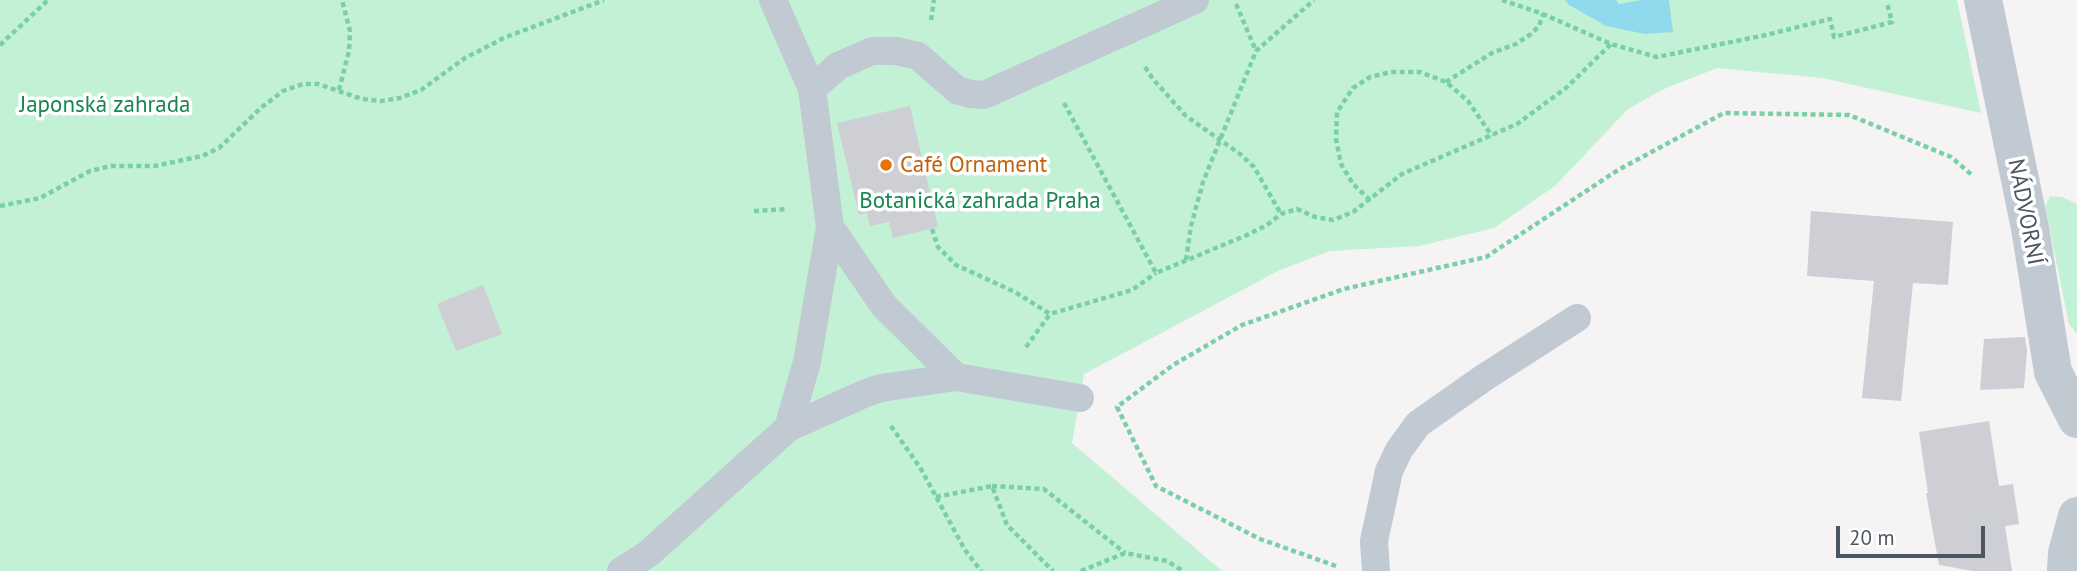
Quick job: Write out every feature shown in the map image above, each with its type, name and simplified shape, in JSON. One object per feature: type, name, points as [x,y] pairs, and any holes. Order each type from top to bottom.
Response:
[{"type":"street","name":"NÁDVORNÍ","points":[[1983,0],[2029,228],[2053,372],[2077,419]]},
{"type":"street","points":[[2070,557],[2077,516]]},
{"type":"lane","points":[[773,0],[813,89],[830,227],[807,362],[788,428]]},
{"type":"lane","points":[[813,89],[838,66],[872,51],[896,51],[918,56],[957,90],[984,95],[1195,0]]},
{"type":"lane","points":[[830,227],[884,306],[956,377]]},
{"type":"lane","points":[[1376,571],[1374,541],[1390,471],[1399,450],[1418,424],[1577,318]]},
{"type":"lane","points":[[621,571],[648,554],[788,428],[866,393],[881,388],[956,377],[1080,398]]},
{"type":"path","points":[[0,45],[48,0]]},
{"type":"path","points":[[339,90],[349,51],[350,31],[342,0]]},
{"type":"path","points":[[0,206],[40,198],[90,171],[111,166],[155,166],[202,156],[219,148],[261,107],[283,91],[303,84],[318,84],[381,102],[400,98],[421,90],[465,58],[506,37],[604,0]]},
{"type":"path","points":[[1234,0],[1256,51]]},
{"type":"path","points":[[1186,260],[1191,226],[1203,182],[1256,51],[1314,0]]},
{"type":"path","points":[[1502,0],[1543,14],[1611,44],[1657,57],[1829,19],[1834,37],[1892,22],[1887,3]]},
{"type":"path","points":[[1446,82],[1492,53],[1516,44],[1531,34],[1539,26],[1543,14]]},
{"type":"path","points":[[1120,34],[1171,101],[1186,116],[1254,167],[1281,214]]},
{"type":"path","points":[[932,229],[938,247],[956,265],[1015,292],[1050,314],[1132,290],[1156,273],[1218,249],[1266,225],[1281,214],[1297,209],[1315,217],[1333,220],[1353,212],[1402,174],[1517,124],[1566,88],[1611,44]]},
{"type":"path","points":[[1043,70],[1075,120],[1156,273]]},
{"type":"path","points":[[1370,200],[1353,184],[1341,164],[1336,139],[1337,112],[1353,88],[1370,77],[1391,72],[1420,72],[1446,82],[1468,102],[1492,136]]},
{"type":"path","points":[[1337,566],[1260,539],[1156,486],[1118,407],[1173,365],[1241,326],[1344,289],[1486,257],[1618,170],[1724,113],[1849,116],[1951,157],[2029,228]]},
{"type":"path","points":[[866,393],[921,469],[965,550],[981,571]]},
{"type":"path","points":[[936,497],[992,486],[1045,489],[1125,554],[1167,561],[1183,571]]},
{"type":"path","points":[[992,486],[1007,525],[1053,571]]},
{"type":"path","points":[[1081,571],[1125,554]]},
{"type":"green space","name":"Botanická zahrada Praha","points":[[0,0],[1957,0],[1981,113],[1822,78],[1717,68],[1664,89],[1628,109],[1555,186],[1494,228],[1419,246],[1330,251],[1280,270],[1084,374],[1072,443],[1222,571],[0,571]]},
{"type":"green space","points":[[2050,196],[2062,197],[2077,204],[2077,334],[2069,324],[2045,206]]},
{"type":"water","points":[[1565,0],[1616,0],[1619,4],[1641,0],[1669,0],[1673,32],[1645,34],[1606,26]]},
{"type":"building","name":"Café Ornament","points":[[910,106],[938,227],[893,238],[889,222],[870,226],[867,213],[859,215],[837,123]]},
{"type":"building","points":[[1811,211],[1953,222],[1948,285],[1913,283],[1901,401],[1862,398],[1874,281],[1807,276]]},
{"type":"building","points":[[483,285],[502,334],[456,351],[437,304]]},
{"type":"building","points":[[2025,337],[2027,351],[2024,388],[1980,390],[1984,339]]},
{"type":"building","points":[[1989,421],[1999,486],[2013,484],[2019,524],[2005,526],[2012,571],[1973,571],[1939,565],[1926,493],[1919,432]]},
{"type":"place","name":"Café Ornament","points":[[886,165]]},
{"type":"park label","name":"Japonská zahrada","points":[[105,105]]}]
